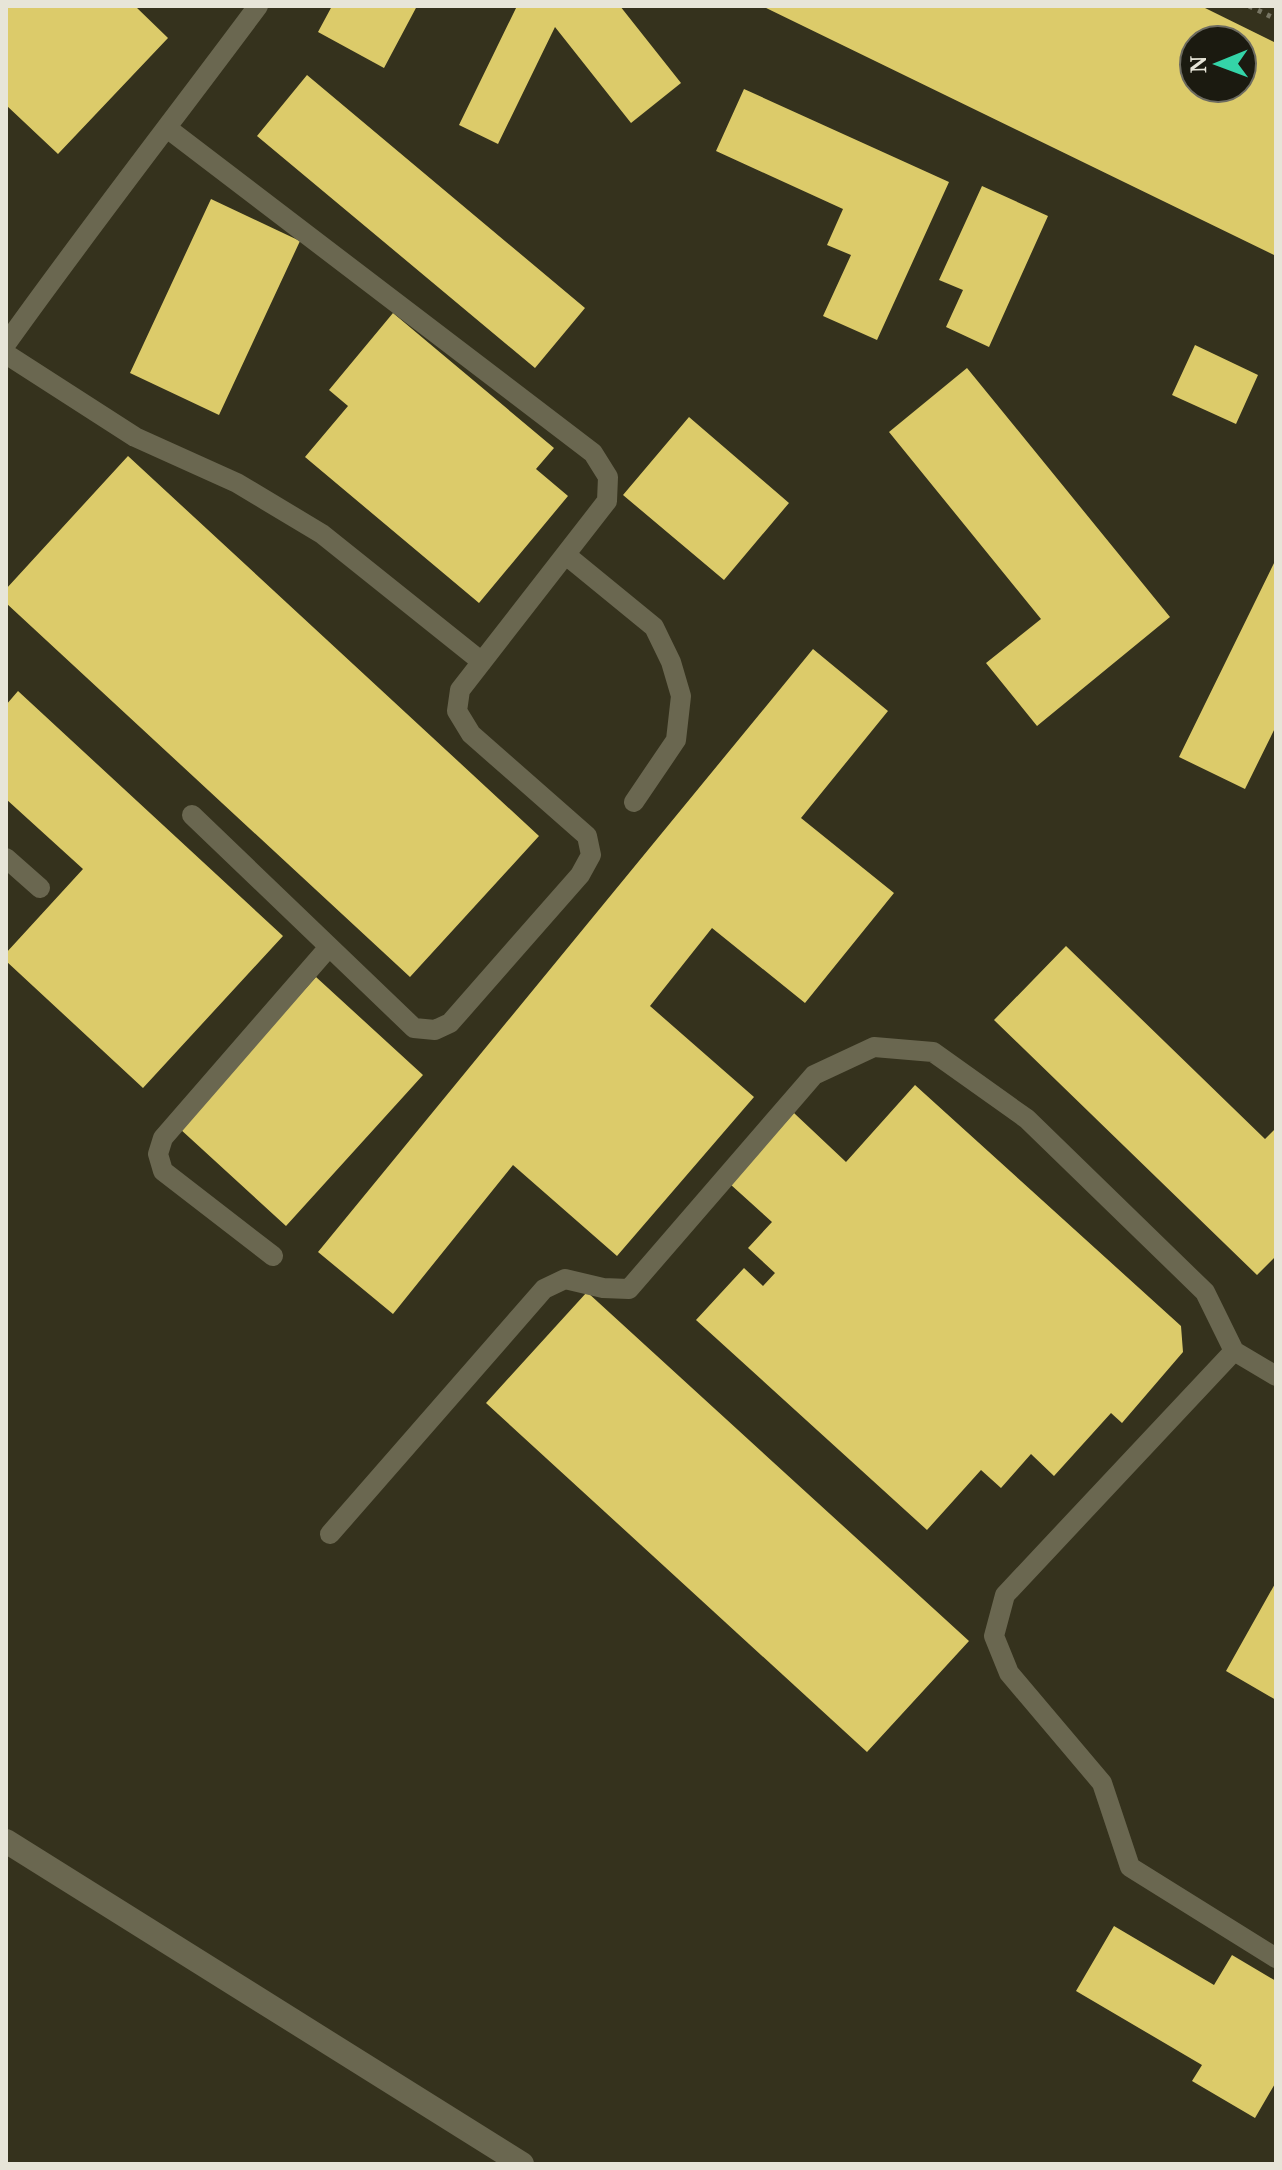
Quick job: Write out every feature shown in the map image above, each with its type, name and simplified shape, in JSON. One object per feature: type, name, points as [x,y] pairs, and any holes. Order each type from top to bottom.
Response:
[{"type":"street","points":[[6,1841],[522,2164]]},
{"type":"lane","points":[[6,344],[81,239],[258,6]]},
{"type":"lane","points":[[167,128],[593,453],[608,477],[607,501],[460,690],[457,711],[471,734],[587,836],[591,855],[580,875],[450,1023],[435,1030],[414,1028],[192,815]]},
{"type":"lane","points":[[6,354],[135,437],[237,483],[322,534],[482,662]]},
{"type":"lane","points":[[566,555],[654,627],[671,662],[681,696],[676,740],[634,802]]},
{"type":"lane","points":[[6,858],[40,888]]},
{"type":"lane","points":[[273,1256],[163,1171],[158,1154],[163,1138],[329,947]]},
{"type":"lane","points":[[330,1534],[544,1289],[565,1279],[603,1288],[629,1289],[814,1075],[874,1047],[933,1052],[1027,1119],[1205,1292],[1234,1351],[1276,1376]]},
{"type":"lane","points":[[1234,1351],[1005,1595],[994,1636],[1009,1673],[1102,1783],[1130,1867],[1276,1958]]},
{"type":"path","points":[[1249,6],[1276,19]]},
{"type":"building","points":[[6,6],[135,6],[168,38],[58,154],[6,105]]},
{"type":"building","points":[[332,6],[417,6],[384,68],[318,32]]},
{"type":"building","points":[[517,6],[620,6],[681,83],[631,123],[555,27],[498,144],[459,125]]},
{"type":"building","points":[[762,6],[1201,6],[1237,24],[1178,24],[1178,104],[1258,104],[1258,34],[1276,43],[1276,256]]},
{"type":"building","points":[[307,75],[585,308],[535,368],[257,136]]},
{"type":"building","points":[[744,89],[949,182],[877,340],[823,316],[851,255],[827,245],[843,209],[716,151]]},
{"type":"building","points":[[982,186],[1048,216],[989,347],[946,327],[963,290],[939,280]]},
{"type":"building","points":[[211,199],[300,241],[219,415],[130,373]]},
{"type":"building","points":[[393,313],[554,448],[536,469],[568,496],[479,603],[305,457],[348,406],[329,390]]},
{"type":"building","points":[[1195,345],[1258,375],[1236,424],[1172,395]]},
{"type":"building","points":[[967,368],[1170,617],[1037,726],[986,663],[1041,619],[889,432]]},
{"type":"building","points":[[689,417],[789,503],[724,580],[623,495]]},
{"type":"building","points":[[128,456],[539,836],[410,977],[6,603],[6,589]]},
{"type":"building","points":[[1276,559],[1276,726],[1245,789],[1179,757]]},
{"type":"building","points":[[813,649],[888,711],[801,818],[894,893],[805,1003],[712,928],[650,1006],[754,1097],[617,1256],[513,1165],[393,1314],[318,1252]]},
{"type":"building","points":[[18,691],[283,936],[143,1088],[6,961],[6,953],[83,869],[6,799],[6,705]]},
{"type":"building","points":[[1066,946],[1265,1139],[1276,1128],[1276,1256],[1257,1275],[994,1020]]},
{"type":"building","points":[[316,977],[423,1075],[286,1226],[179,1128]]},
{"type":"building","points":[[915,1085],[1181,1326],[1183,1352],[1122,1423],[1111,1413],[1054,1476],[1031,1454],[1001,1488],[981,1470],[927,1530],[696,1320],[744,1268],[763,1286],[775,1273],[748,1248],[772,1222],[730,1184],[794,1113],[846,1162]]},
{"type":"building","points":[[587,1292],[969,1641],[867,1752],[486,1403]]},
{"type":"building","points":[[1276,1582],[1276,1700],[1226,1671]]},
{"type":"building","points":[[1114,1926],[1214,1985],[1232,1955],[1276,1981],[1276,2082],[1255,2118],[1192,2081],[1202,2065],[1076,1991]]}]
